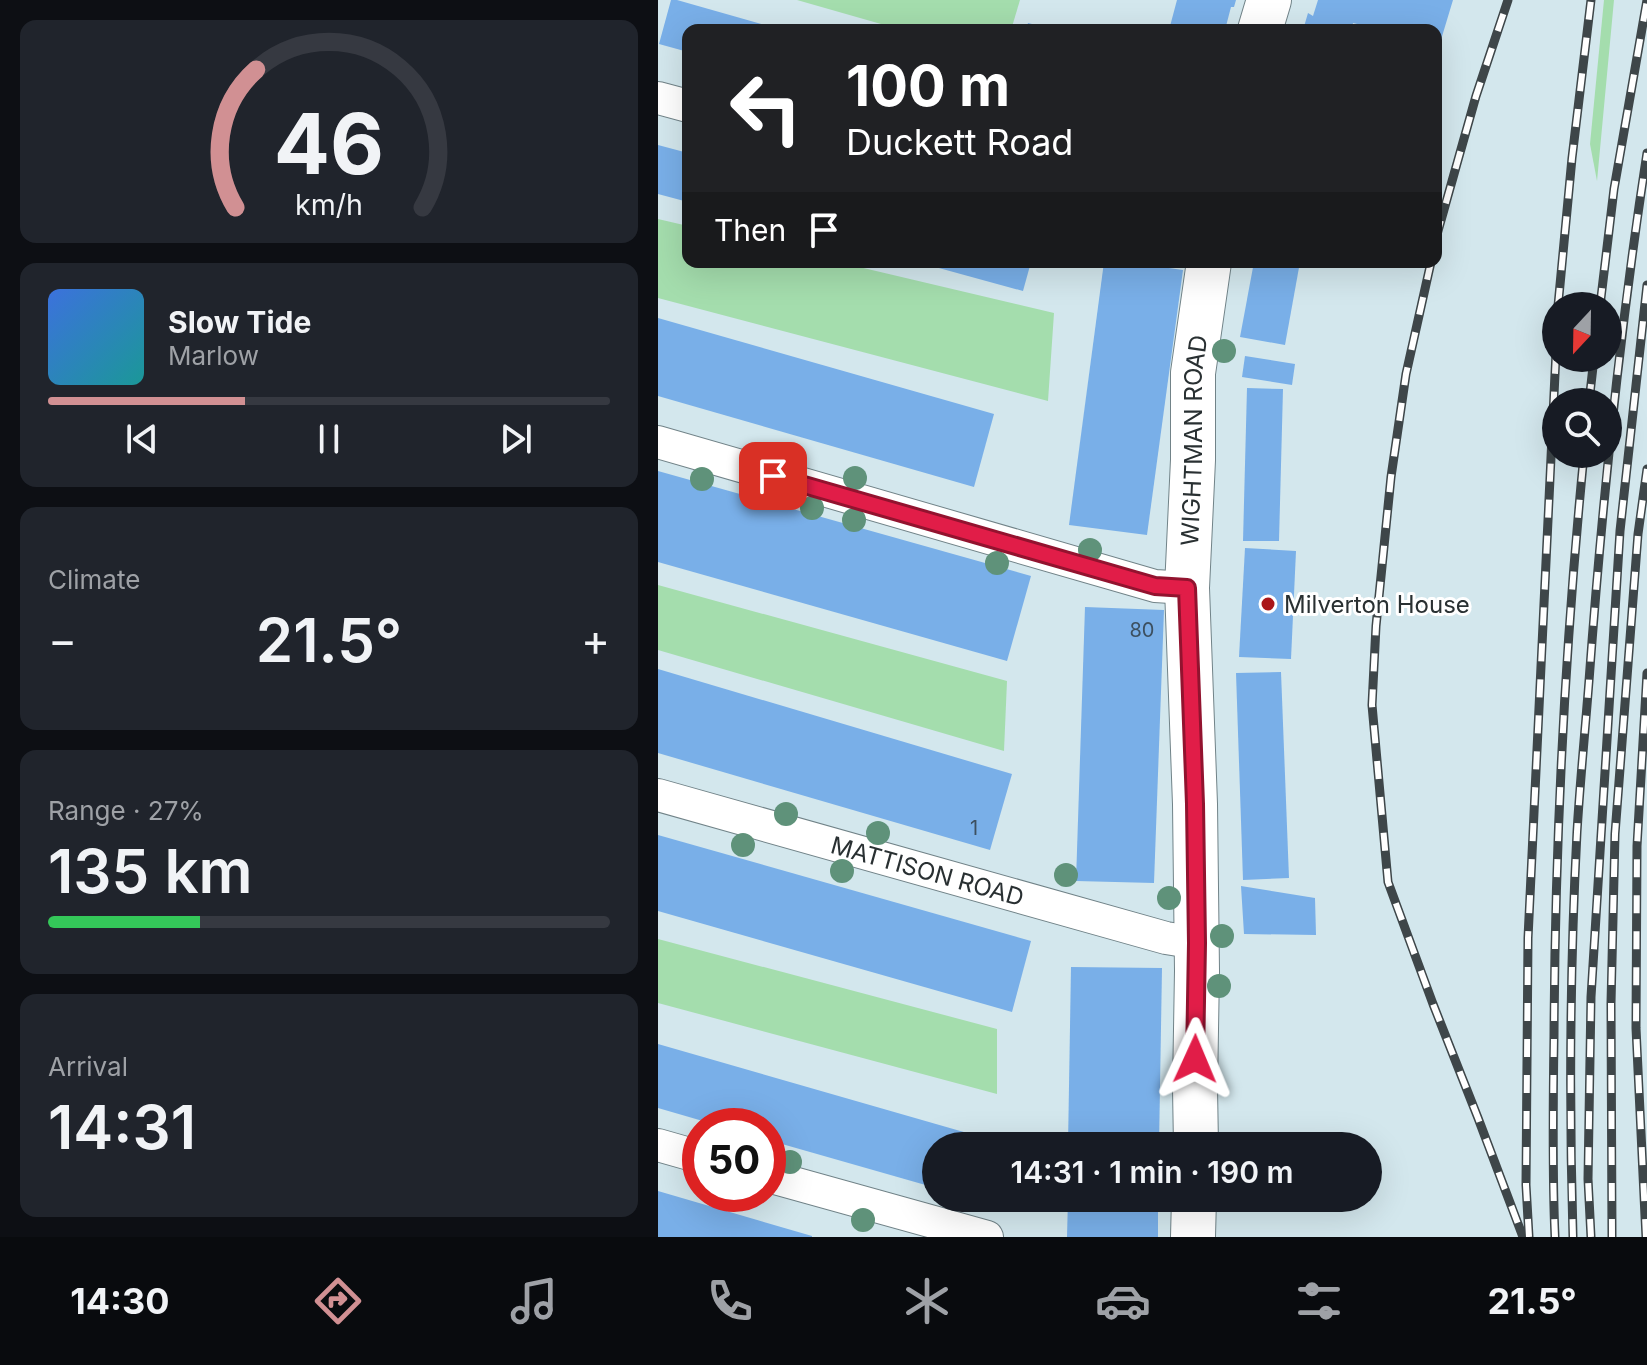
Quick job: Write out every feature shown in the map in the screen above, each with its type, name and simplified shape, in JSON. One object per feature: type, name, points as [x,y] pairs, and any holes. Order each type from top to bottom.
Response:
[{"type":"main road","points":[[1262,24],[1269,0]]},
{"type":"main road","name":"WIGHTMAN ROAD","points":[[1196,1132],[1195,804],[1187,588],[1193,460],[1193,373],[1208,268]]},
{"type":"main road","points":[[1193,1237],[1194,1212]]},
{"type":"street","points":[[658,98],[682,104]]},
{"type":"street","points":[[658,442],[1155,586],[1187,588]]},
{"type":"street","name":"MATTISON ROAD","points":[[658,795],[1166,938],[1197,943]]},
{"type":"street","points":[[658,1145],[682,1152]]},
{"type":"street","points":[[786,1181],[987,1237]]},
{"type":"green space","points":[[797,0],[1020,0],[1013,24],[881,24]]},
{"type":"green space","points":[[1604,0],[1614,0],[1597,181],[1590,144]]},
{"type":"green space","points":[[658,219],[682,225],[682,268],[863,268],[1054,313],[1048,401],[658,298]]},
{"type":"green space","points":[[658,585],[1007,681],[1004,751],[658,650]]},
{"type":"green space","points":[[658,939],[997,1029],[997,1094],[658,1003]]},
{"type":"building","points":[[671,0],[761,24],[682,24],[682,50],[659,44]]},
{"type":"building","points":[[1177,0],[1236,0],[1227,24],[1171,24]]},
{"type":"building","points":[[1318,0],[1453,0],[1442,36],[1442,24],[1305,24],[1308,13],[1313,16]]},
{"type":"building","points":[[658,145],[682,151],[682,200],[658,194]]},
{"type":"building","points":[[939,268],[1029,268],[1023,291]]},
{"type":"building","points":[[1103,268],[1183,270],[1147,535],[1069,525]]},
{"type":"building","points":[[1253,268],[1299,268],[1285,345],[1240,337]]},
{"type":"building","points":[[658,318],[994,414],[974,487],[658,396]]},
{"type":"building","points":[[1245,356],[1295,364],[1292,385],[1242,377]]},
{"type":"building","points":[[1247,388],[1283,389],[1279,541],[1243,541]]},
{"type":"building","points":[[658,471],[1031,576],[1007,661],[658,562]]},
{"type":"building","name":"Milverton House","points":[[1245,548],[1296,551],[1291,659],[1239,657]]},
{"type":"building","points":[[1085,607],[1164,610],[1154,883],[1076,881]]},
{"type":"building","points":[[658,669],[1012,774],[990,850],[658,753]]},
{"type":"building","points":[[1281,672],[1289,878],[1243,880],[1236,673]]},
{"type":"building","points":[[658,835],[1031,941],[1012,1012],[658,911]]},
{"type":"building","points":[[1241,886],[1315,898],[1316,935],[1244,934]]},
{"type":"building","points":[[1071,967],[1162,968],[1159,1132],[1068,1132]]},
{"type":"building","points":[[658,1044],[964,1132],[922,1132],[922,1184],[786,1145],[786,1108],[682,1108],[682,1115],[658,1108]]},
{"type":"building","points":[[658,1191],[682,1198],[682,1212],[730,1212],[812,1236],[812,1237],[658,1237]]},
{"type":"building","points":[[1068,1212],[1158,1212],[1158,1237],[1067,1237]]},
{"type":"railway","points":[[1442,217],[1476,96],[1508,0]]},
{"type":"railway","points":[[1559,292],[1591,0]]},
{"type":"railway","points":[[1602,292],[1614,189],[1647,0]]},
{"type":"railway","points":[[1573,1237],[1571,1034],[1578,813],[1613,416],[1647,153]]},
{"type":"railway","points":[[1430,268],[1406,374],[1391,477],[1376,626],[1372,705],[1388,882],[1523,1237]]},
{"type":"railway","points":[[1591,1237],[1588,1179],[1591,997],[1620,531],[1647,285]]},
{"type":"railway","points":[[1529,1237],[1526,1185],[1528,938],[1555,372]]},
{"type":"railway","points":[[1591,388],[1592,372]]},
{"type":"railway","points":[[1555,1237],[1553,1086],[1559,817],[1566,672],[1583,468]]},
{"type":"railway","points":[[1612,1237],[1611,1003],[1615,834],[1638,534],[1647,469]]},
{"type":"railway","points":[[1646,1237],[1636,1028],[1637,846],[1647,673]]},
{"type":"place","name":"Milverton House","points":[[1268,604]]},
{"type":"route","points":[[773,476],[1155,586],[1187,588],[1195,804],[1195,1059]]}]
